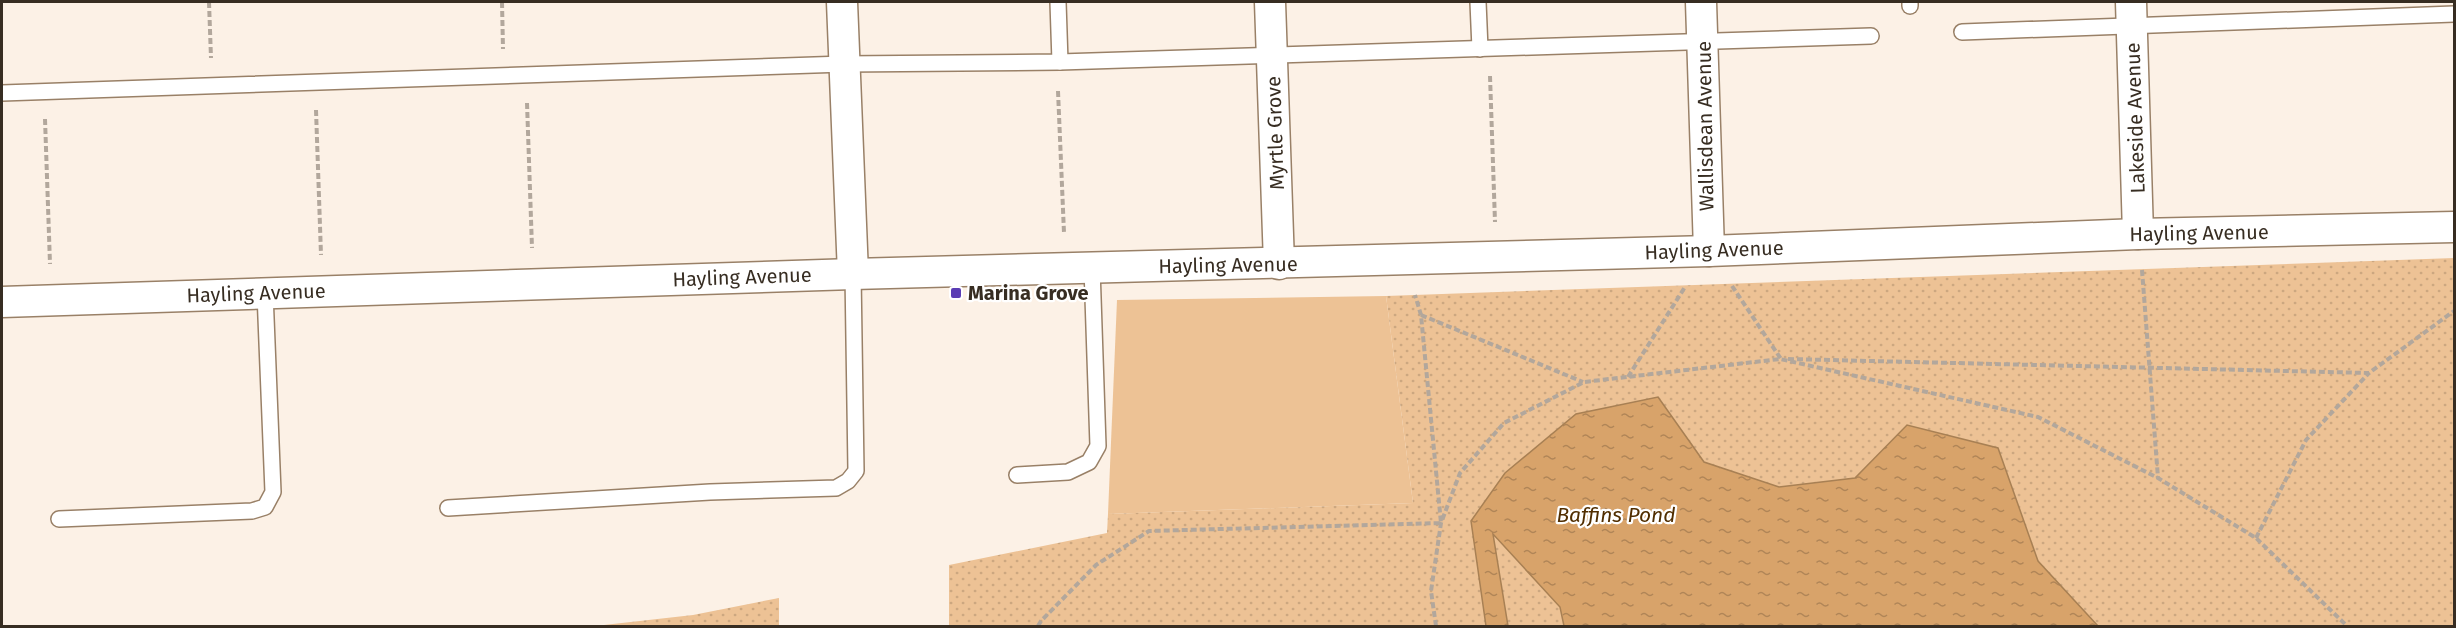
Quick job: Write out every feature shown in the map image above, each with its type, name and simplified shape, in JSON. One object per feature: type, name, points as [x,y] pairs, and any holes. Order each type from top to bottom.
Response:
[{"type":"street","points":[[842,2],[853,274]]},
{"type":"street","name":"Myrtle Grove","points":[[1270,2],[1279,264]]},
{"type":"street","name":"Wallisdean Avenue","points":[[1701,2],[1709,250]]},
{"type":"street","name":"Lakeside Avenue","points":[[2131,14],[2138,234]]},
{"type":"street","name":"Hayling Avenue","points":[[2,302],[853,274],[1406,260],[2138,234],[2454,227]]},
{"type":"lane","points":[[1058,2],[1060,62]]},
{"type":"lane","points":[[1478,2],[1485,49]]},
{"type":"lane","points":[[1962,32],[2131,14],[2454,14]]},
{"type":"lane","points":[[2,93],[844,64],[1060,62],[1871,36]]},
{"type":"lane","points":[[1017,475],[1068,472],[1089,462],[1098,446],[1079,268]]},
{"type":"lane","points":[[448,508],[710,492],[836,488],[848,481],[856,471],[853,274]]},
{"type":"lane","points":[[59,519],[252,511],[265,507],[273,492],[265,293]]},
{"type":"path","points":[[209,2],[212,86]]},
{"type":"path","points":[[502,2],[504,76]]},
{"type":"path","points":[[1485,49],[1496,257]]},
{"type":"path","points":[[1078,61],[1058,87],[1079,268]]},
{"type":"path","points":[[526,75],[533,284]]},
{"type":"path","points":[[315,82],[322,291]]},
{"type":"path","points":[[44,91],[51,300]]},
{"type":"path","points":[[2138,234],[2151,368],[2158,478]]},
{"type":"path","points":[[1628,377],[1709,250],[1780,359],[2038,417],[2158,478],[2256,538],[2347,627]]},
{"type":"path","points":[[1406,260],[1421,315],[1441,523]]},
{"type":"path","points":[[2256,538],[2306,440],[2369,373],[2454,311]]},
{"type":"path","points":[[1421,315],[1584,382]]},
{"type":"path","points":[[1436,627],[1431,591],[1441,523],[1460,473],[1504,423],[1584,382],[1780,359],[2369,373]]},
{"type":"path","points":[[1038,627],[1041,621],[1096,565],[1149,531],[1441,523]]},
{"type":"shaded area","points":[[2454,258],[2454,626],[949,626],[949,565],[1107,533],[1108,514],[1413,503],[1386,296]]},
{"type":"shaded area","points":[[1386,296],[1413,503],[1108,514],[1117,300]]},
{"type":"shaded area","points":[[779,598],[779,626],[595,626],[693,615]]},
{"type":"water","name":"Baffins Pond","points":[[1658,397],[1704,462],[1779,487],[1855,478],[1907,425],[1998,448],[2038,561],[2098,626],[1564,626],[1560,607],[1493,534],[1508,626],[1486,626],[1471,521],[1505,473],[1576,414]]},
{"type":"place","name":"Marina Grove","points":[[956,293]]}]
